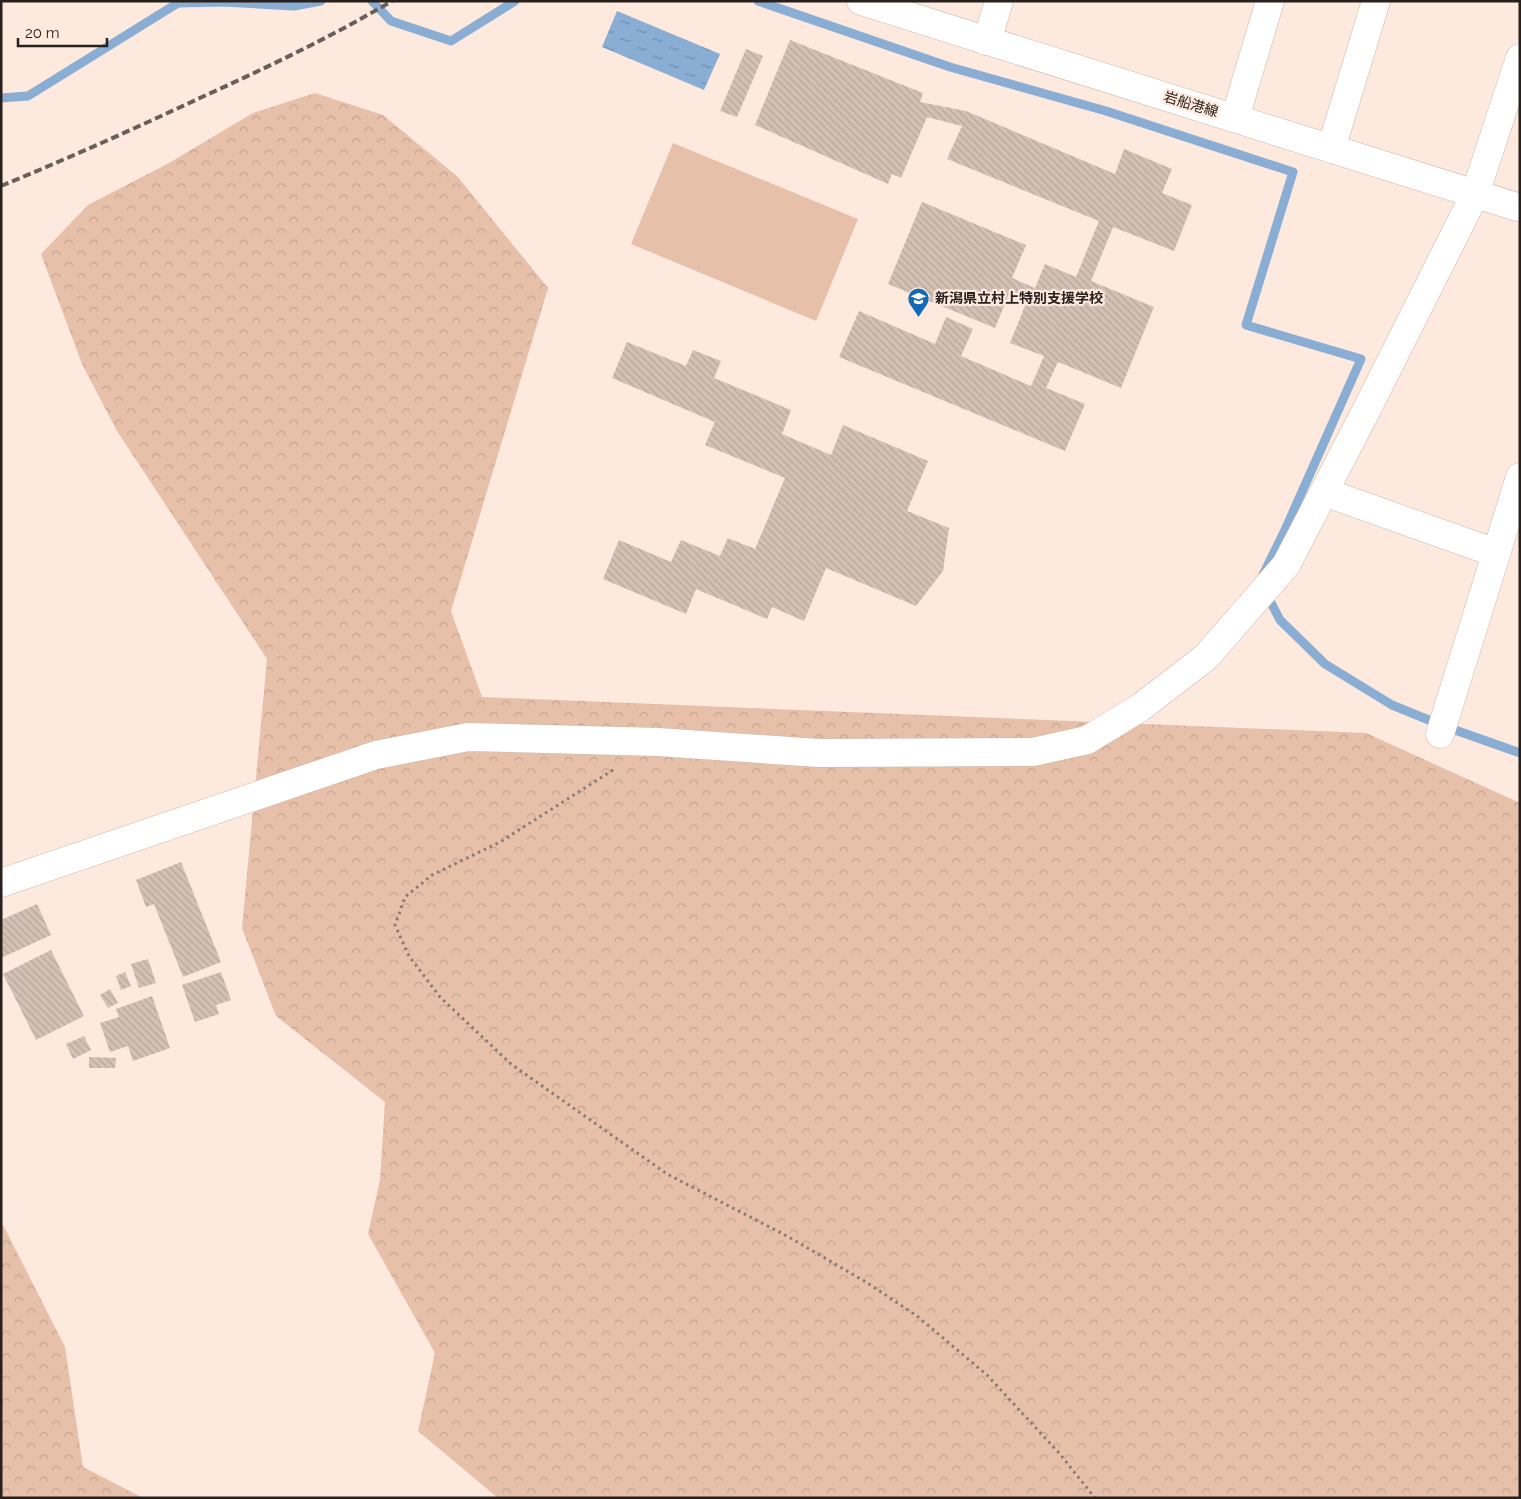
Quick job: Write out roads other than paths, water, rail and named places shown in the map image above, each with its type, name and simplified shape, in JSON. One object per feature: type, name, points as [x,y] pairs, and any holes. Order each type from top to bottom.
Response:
[{"type":"street","name":"岩船港線","points":[[861,1],[1520,208]]},
{"type":"street","points":[[987,40],[999,1]]},
{"type":"street","points":[[1235,118],[1270,1]]},
{"type":"street","points":[[1331,149],[1376,1]]},
{"type":"street","points":[[1,883],[376,755],[468,737],[658,742],[819,753],[1033,752],[1087,740],[1141,707],[1206,657],[1286,565],[1475,194],[1520,58]]},
{"type":"street","points":[[1440,734],[1520,477]]},
{"type":"street","points":[[1324,492],[1496,553]]},
{"type":"water","points":[[617,11],[720,54],[704,90],[602,47]]},
{"type":"waterway","points":[[1,98],[28,96],[178,3],[223,2],[294,6],[321,1]]},
{"type":"waterway","points":[[372,1],[391,21],[451,41],[515,1]]},
{"type":"waterway","points":[[758,1],[950,67],[1106,111],[1293,172],[1246,325],[1361,359],[1263,575]]},
{"type":"waterway","points":[[1266,593],[1280,620],[1325,664],[1392,705],[1441,725],[1520,753]]},
{"type":"railway","points":[[1,186],[102,143],[250,75],[322,40],[392,1]]},
{"type":"place","name":"新潟県立村上特別支援学校","points":[[919,317]]}]
